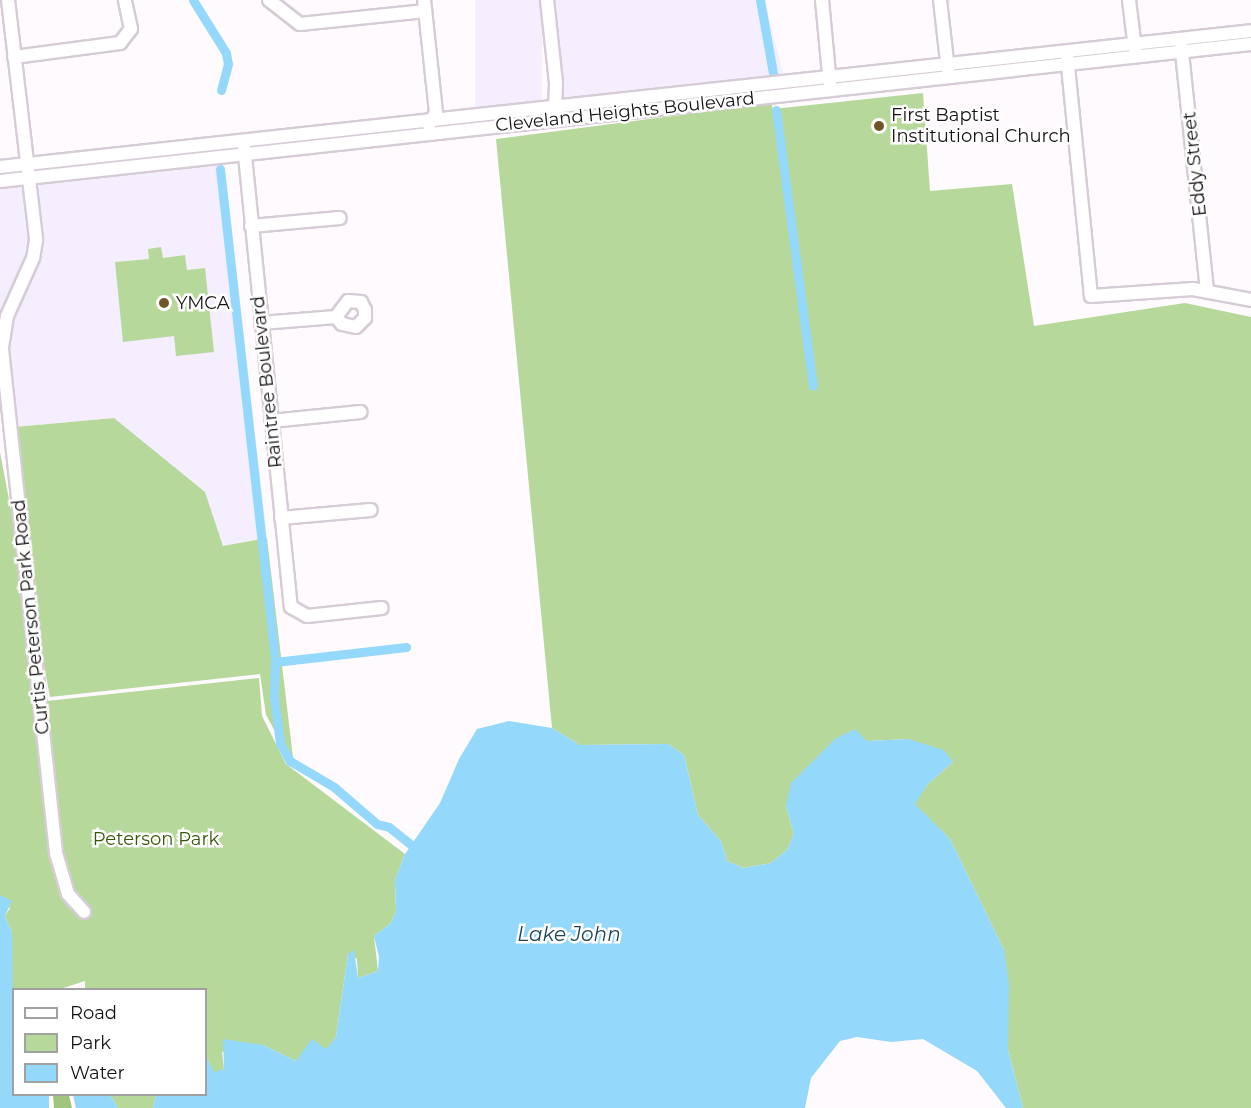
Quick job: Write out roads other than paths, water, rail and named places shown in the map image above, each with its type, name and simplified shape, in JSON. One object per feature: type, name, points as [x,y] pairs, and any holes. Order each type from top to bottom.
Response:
[{"type":"street","name":"Curtis Peterson Park Road","points":[[8,0],[29,178],[35,251],[7,316],[2,349],[56,853],[68,894],[84,912]]},
{"type":"street","points":[[14,57],[120,43],[130,29],[125,0]]},
{"type":"street","points":[[269,0],[292,20],[307,24],[424,6],[436,112],[424,135]]},
{"type":"street","points":[[547,0],[556,114]]},
{"type":"street","points":[[822,0],[830,83]]},
{"type":"street","points":[[940,0],[948,69]]},
{"type":"street","points":[[1129,0],[1135,49]]},
{"type":"street","name":"Cleveland Heights Boulevard","points":[[1181,45],[1251,32]]},
{"type":"street","name":"Cleveland Heights Boulevard","points":[[0,167],[424,135],[556,114],[948,69],[1181,45],[1251,44]]},
{"type":"street","name":"Eddy Street","points":[[1181,45],[1206,290]]},
{"type":"street","points":[[1067,57],[1091,296],[1206,290],[1251,300]]},
{"type":"street","name":"Cleveland Heights Boulevard","points":[[0,181],[431,122],[556,114]]},
{"type":"street","name":"Raintree Boulevard","points":[[244,147],[291,607],[304,616],[382,608]]},
{"type":"street","points":[[251,226],[340,218]]},
{"type":"street","points":[[261,323],[336,316]]},
{"type":"street","points":[[271,421],[361,412]]},
{"type":"street","points":[[281,518],[371,510]]},
{"type":"water","name":"Lake John","points":[[509,721],[552,728],[580,745],[668,744],[684,755],[698,815],[721,841],[727,861],[744,868],[771,863],[787,850],[794,834],[786,806],[791,783],[835,739],[855,729],[867,741],[908,739],[944,750],[953,762],[928,784],[915,804],[950,839],[1004,950],[1009,984],[1008,1050],[1023,1108],[1006,1108],[977,1071],[923,1039],[891,1042],[857,1037],[840,1041],[811,1078],[805,1108],[153,1108],[156,1096],[207,1096],[207,1058],[214,1072],[224,1069],[223,1039],[263,1045],[296,1061],[312,1039],[326,1049],[336,1037],[348,954],[354,950],[358,978],[378,971],[379,957],[374,936],[390,924],[396,912],[395,880],[405,854],[440,803],[459,759],[477,729]]},
{"type":"water","points":[[0,895],[12,901],[5,916],[12,932],[12,1096],[49,1096],[49,1108],[0,1108]]},
{"type":"water","points":[[73,1096],[111,1096],[118,1108],[76,1108]]},
{"type":"waterway","points":[[193,0],[226,53],[228,64],[221,90]]},
{"type":"waterway","points":[[760,0],[773,73]]},
{"type":"waterway","points":[[776,110],[813,386]]},
{"type":"waterway","points":[[220,169],[275,662],[274,697],[280,743],[290,761],[334,787],[377,824],[389,827],[411,845]]},
{"type":"waterway","points":[[275,662],[406,647]]},
{"type":"place","name":"First Baptist Institutional Church","points":[[879,126]]},
{"type":"place","name":"YMCA","points":[[164,303]]},
{"type":"park label","name":"Peterson Park","points":[[156,839]]}]
